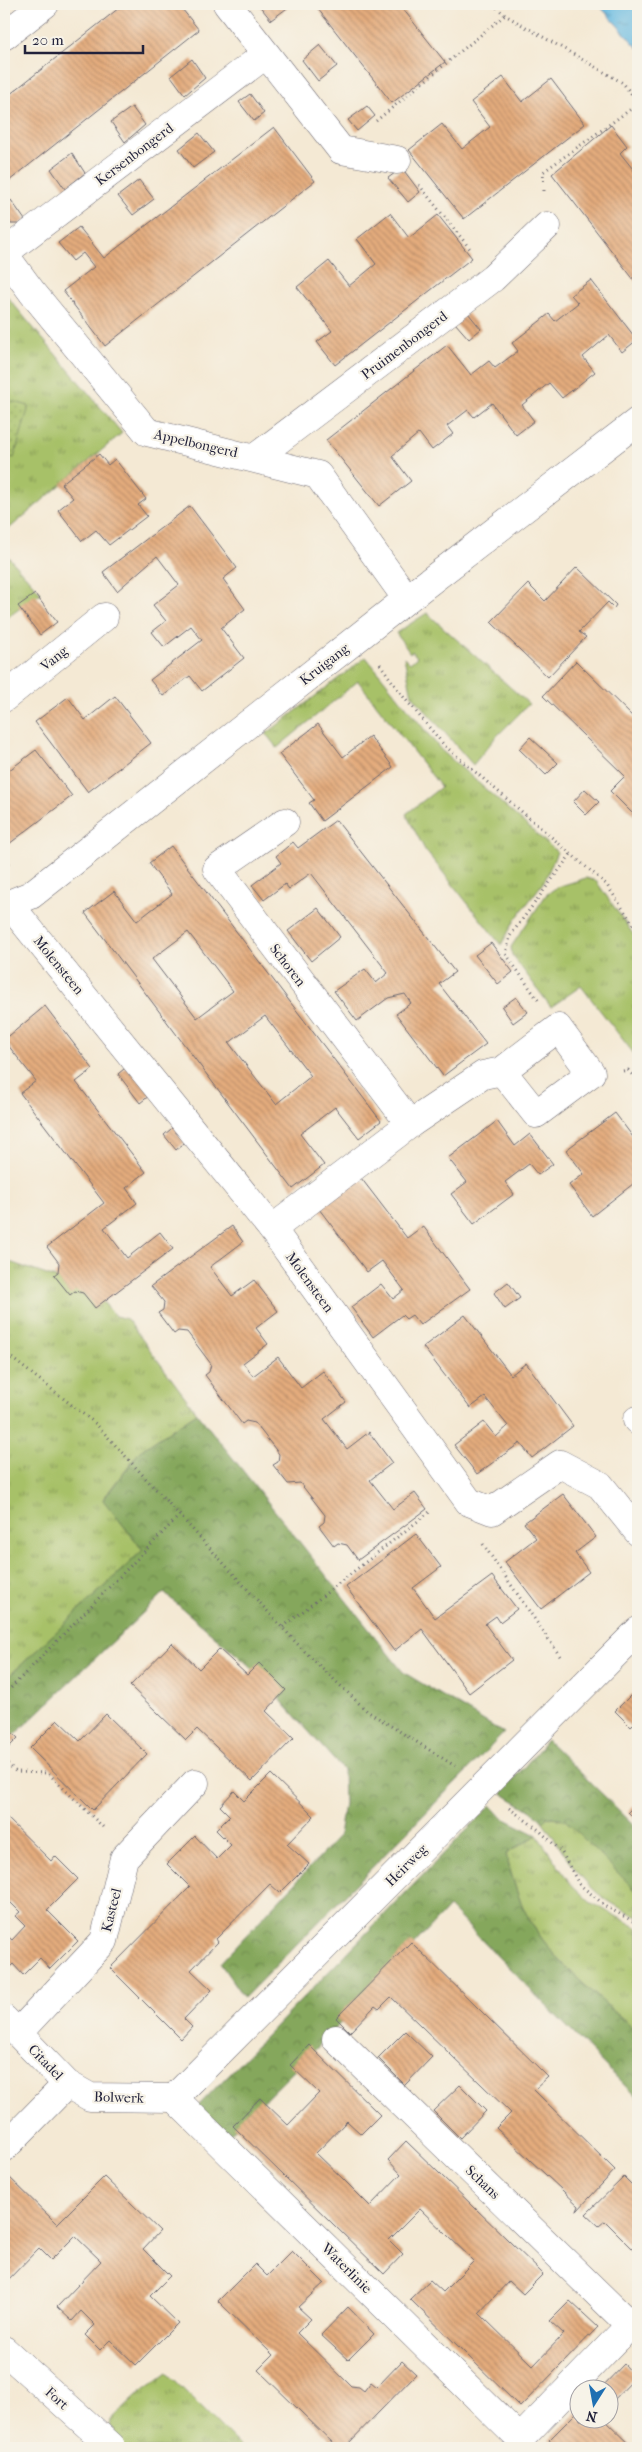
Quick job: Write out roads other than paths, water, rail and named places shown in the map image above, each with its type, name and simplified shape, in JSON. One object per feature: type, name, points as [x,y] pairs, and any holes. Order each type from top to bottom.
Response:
[{"type":"street","points":[[4,36],[44,4]]},
{"type":"street","points":[[227,4],[341,150],[396,160]]},
{"type":"street","name":"Kersenbongerd","points":[[4,253],[265,55]]},
{"type":"street","name":"Pruimenbongerd","points":[[256,458],[493,278],[547,226]]},
{"type":"street","name":"Appelbongerd","points":[[4,253],[32,292],[148,432],[318,475],[407,599]]},
{"type":"street","name":"Kruigang","points":[[6,904],[32,895],[407,599],[638,421]]},
{"type":"street","name":"Vang","points":[[4,698],[104,617]]},
{"type":"street","name":"Schoren","points":[[285,822],[218,869],[410,1124]]},
{"type":"street","name":"Molensteen","points":[[6,904],[272,1229],[464,1496],[492,1511],[560,1464],[600,1485],[638,1532]]},
{"type":"street","points":[[272,1229],[410,1124],[483,1075],[502,1071],[558,1028],[591,1073],[536,1114],[502,1071]]},
{"type":"street","name":"Heirweg","points":[[174,2098],[638,1631]]},
{"type":"street","name":"Kasteel","points":[[11,2026],[104,1941],[124,1858],[195,1783]]},
{"type":"street","name":"Citadel","points":[[11,2026],[67,2084]]},
{"type":"street","name":"Schans","points":[[336,2039],[634,2321],[520,2443]]},
{"type":"street","points":[[4,2148],[67,2084]]},
{"type":"street","name":"Bolwerk","points":[[67,2084],[90,2097],[174,2098]]},
{"type":"street","name":"Waterlinie","points":[[174,2098],[520,2443]]},
{"type":"street","name":"Fort","points":[[4,2350],[110,2446]]},
{"type":"water","points":[[598,4],[638,4],[638,48]]}]
